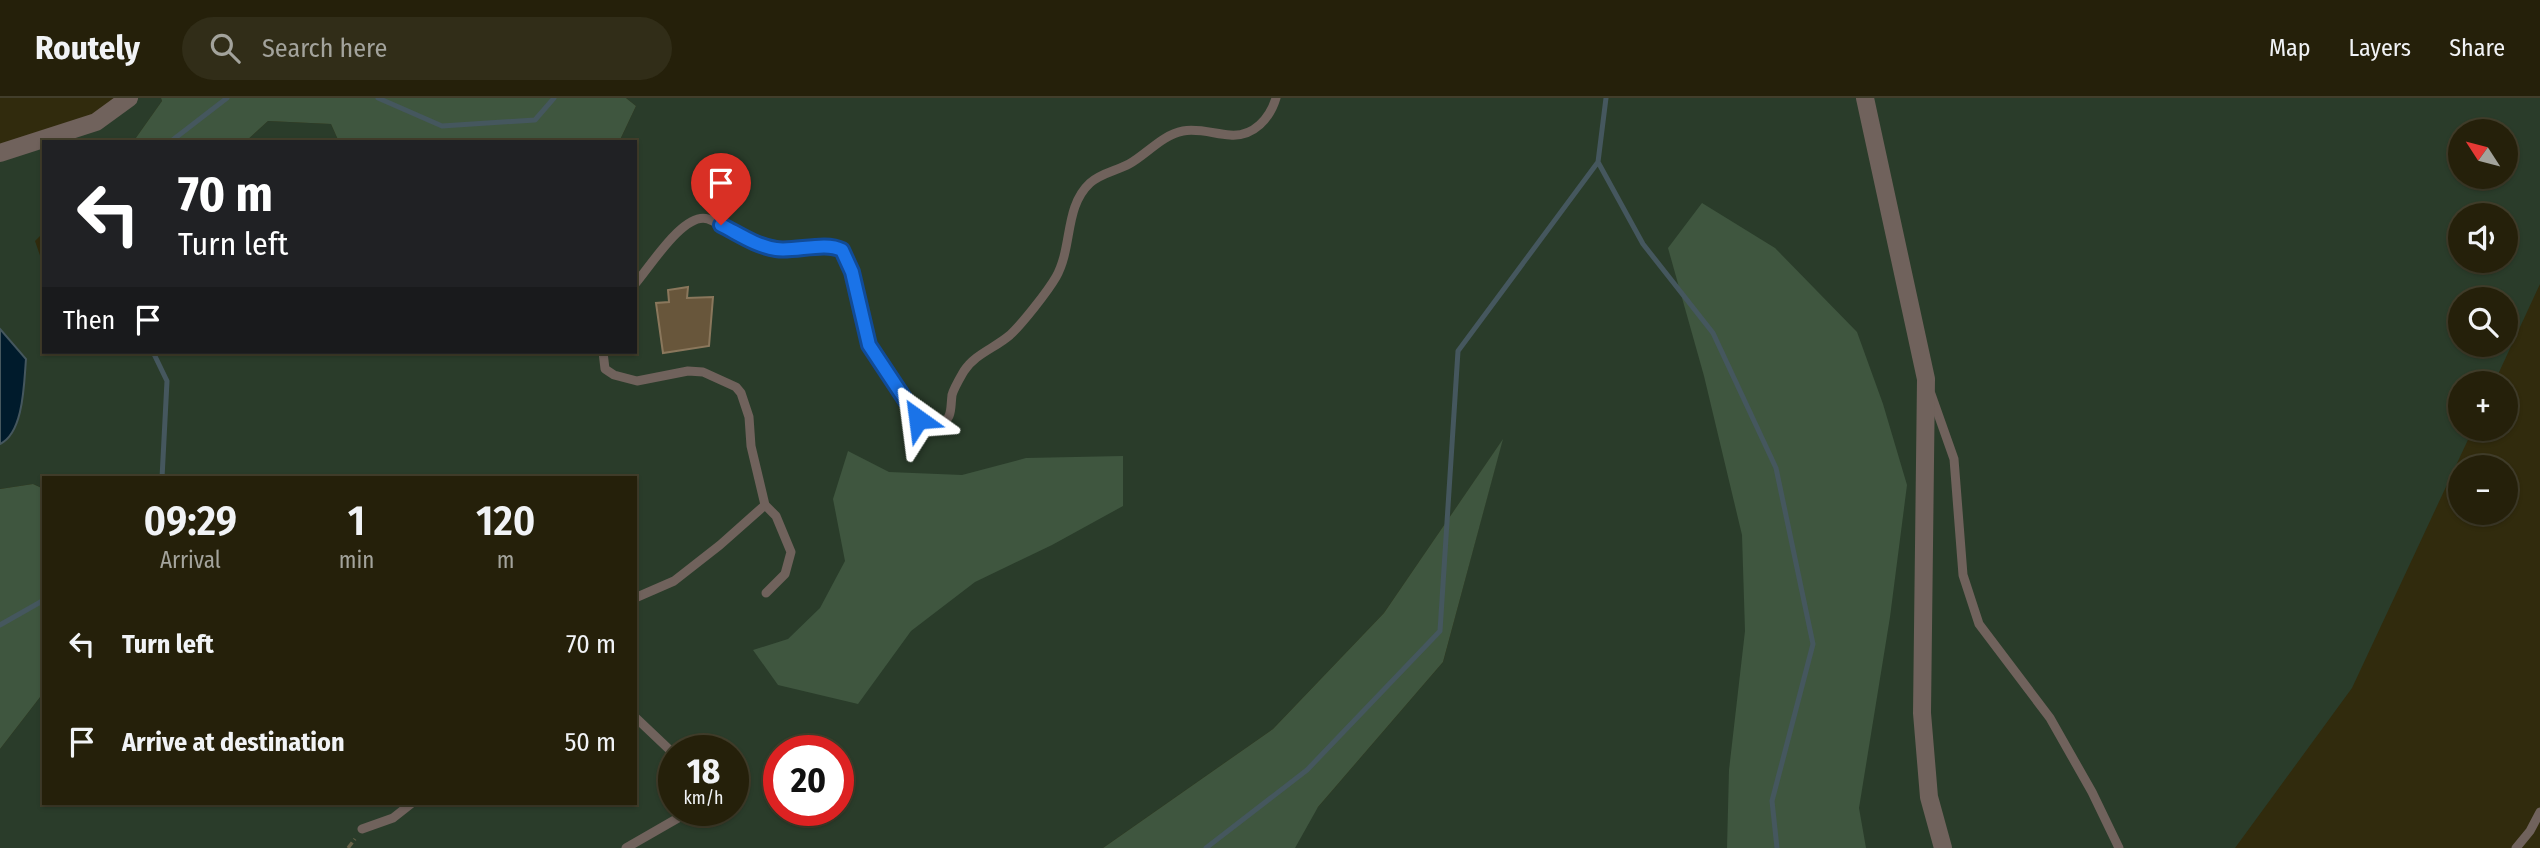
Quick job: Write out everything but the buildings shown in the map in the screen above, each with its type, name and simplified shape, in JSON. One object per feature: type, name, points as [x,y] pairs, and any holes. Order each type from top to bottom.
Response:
[{"type":"street","points":[[0,153],[96,122],[129,98]]},
{"type":"street","points":[[1865,98],[1926,379],[1922,713],[1929,797],[1943,848]]},
{"type":"lane","points":[[637,282],[676,234],[694,219],[707,219],[761,246],[779,250],[837,247],[849,262],[869,345],[923,425],[939,428],[948,420],[953,407],[952,394],[965,370],[983,353],[1011,335],[1057,276],[1066,252],[1079,197],[1091,182],[1136,160],[1174,133],[1186,130],[1231,135],[1256,128],[1269,116],[1276,98]]},
{"type":"lane","points":[[603,354],[605,369],[614,375],[636,381],[688,371],[703,372],[736,387],[741,393],[749,416],[751,446],[765,505],[776,516],[791,551],[785,574],[766,593]]},
{"type":"lane","points":[[1926,379],[1954,458],[1963,575],[1979,624],[2050,718],[2092,792],[2119,848]]},
{"type":"lane","points":[[637,597],[674,582],[765,505]]},
{"type":"lane","points":[[637,719],[658,739]]},
{"type":"lane","points":[[362,829],[393,818],[409,805]]},
{"type":"lane","points":[[2516,848],[2530,831],[2540,812]]},
{"type":"lane","points":[[625,848],[664,826]]},
{"type":"green space","points":[[120,98],[161,98],[162,101],[134,140],[42,140],[42,234],[35,241],[42,261],[42,354],[637,354],[637,140],[620,140],[636,106],[626,98],[2540,98],[2540,284],[2518,331],[2518,287],[2448,287],[2448,357],[2506,357],[2500,371],[2448,371],[2448,441],[2467,441],[2461,455],[2448,455],[2448,483],[2352,688],[2235,848],[1293,848],[1312,814],[1443,662],[1502,441],[1384,613],[1273,729],[1103,848],[0,848],[0,749],[42,695],[42,805],[637,805],[637,476],[42,476],[42,488],[33,484],[0,489],[0,148],[92,118]]},
{"type":"green space","points":[[161,98],[626,98],[636,106],[620,140],[338,140],[331,124],[268,121],[247,140],[134,140],[162,101]]},
{"type":"green space","points":[[268,121],[331,124],[338,140],[247,140]]},
{"type":"green space","points":[[1702,203],[1775,248],[1857,332],[1883,404],[1907,485],[1890,617],[1859,808],[1866,848],[1727,848],[1729,770],[1745,631],[1742,535],[1704,376],[1668,248]]},
{"type":"green space","points":[[1503,439],[1443,662],[1318,807],[1295,848],[1103,848],[1273,729],[1384,613]]},
{"type":"green space","points":[[848,451],[889,472],[962,475],[1026,458],[1123,456],[1123,506],[1052,545],[975,582],[911,631],[858,704],[778,685],[753,650],[788,639],[820,608],[845,561],[833,499]]},
{"type":"green space","points":[[33,484],[42,488],[42,695],[0,749],[0,489]]},
{"type":"water","points":[[0,329],[26,359],[18,418],[8,438],[0,444]]},
{"type":"waterway","points":[[173,140],[227,98]]},
{"type":"waterway","points":[[378,98],[442,126],[535,120],[554,98]]},
{"type":"waterway","points":[[1606,98],[1598,162],[1643,244],[1713,333],[1776,468],[1813,644],[1772,801],[1777,848]]},
{"type":"waterway","points":[[1206,848],[1307,770],[1440,631],[1458,351],[1598,162]]},
{"type":"waterway","points":[[154,354],[167,381],[162,476]]},
{"type":"waterway","points":[[0,625],[42,601]]},
{"type":"route","points":[[721,225],[761,246],[779,250],[829,246],[842,250],[852,272],[869,345],[918,419]]}]
